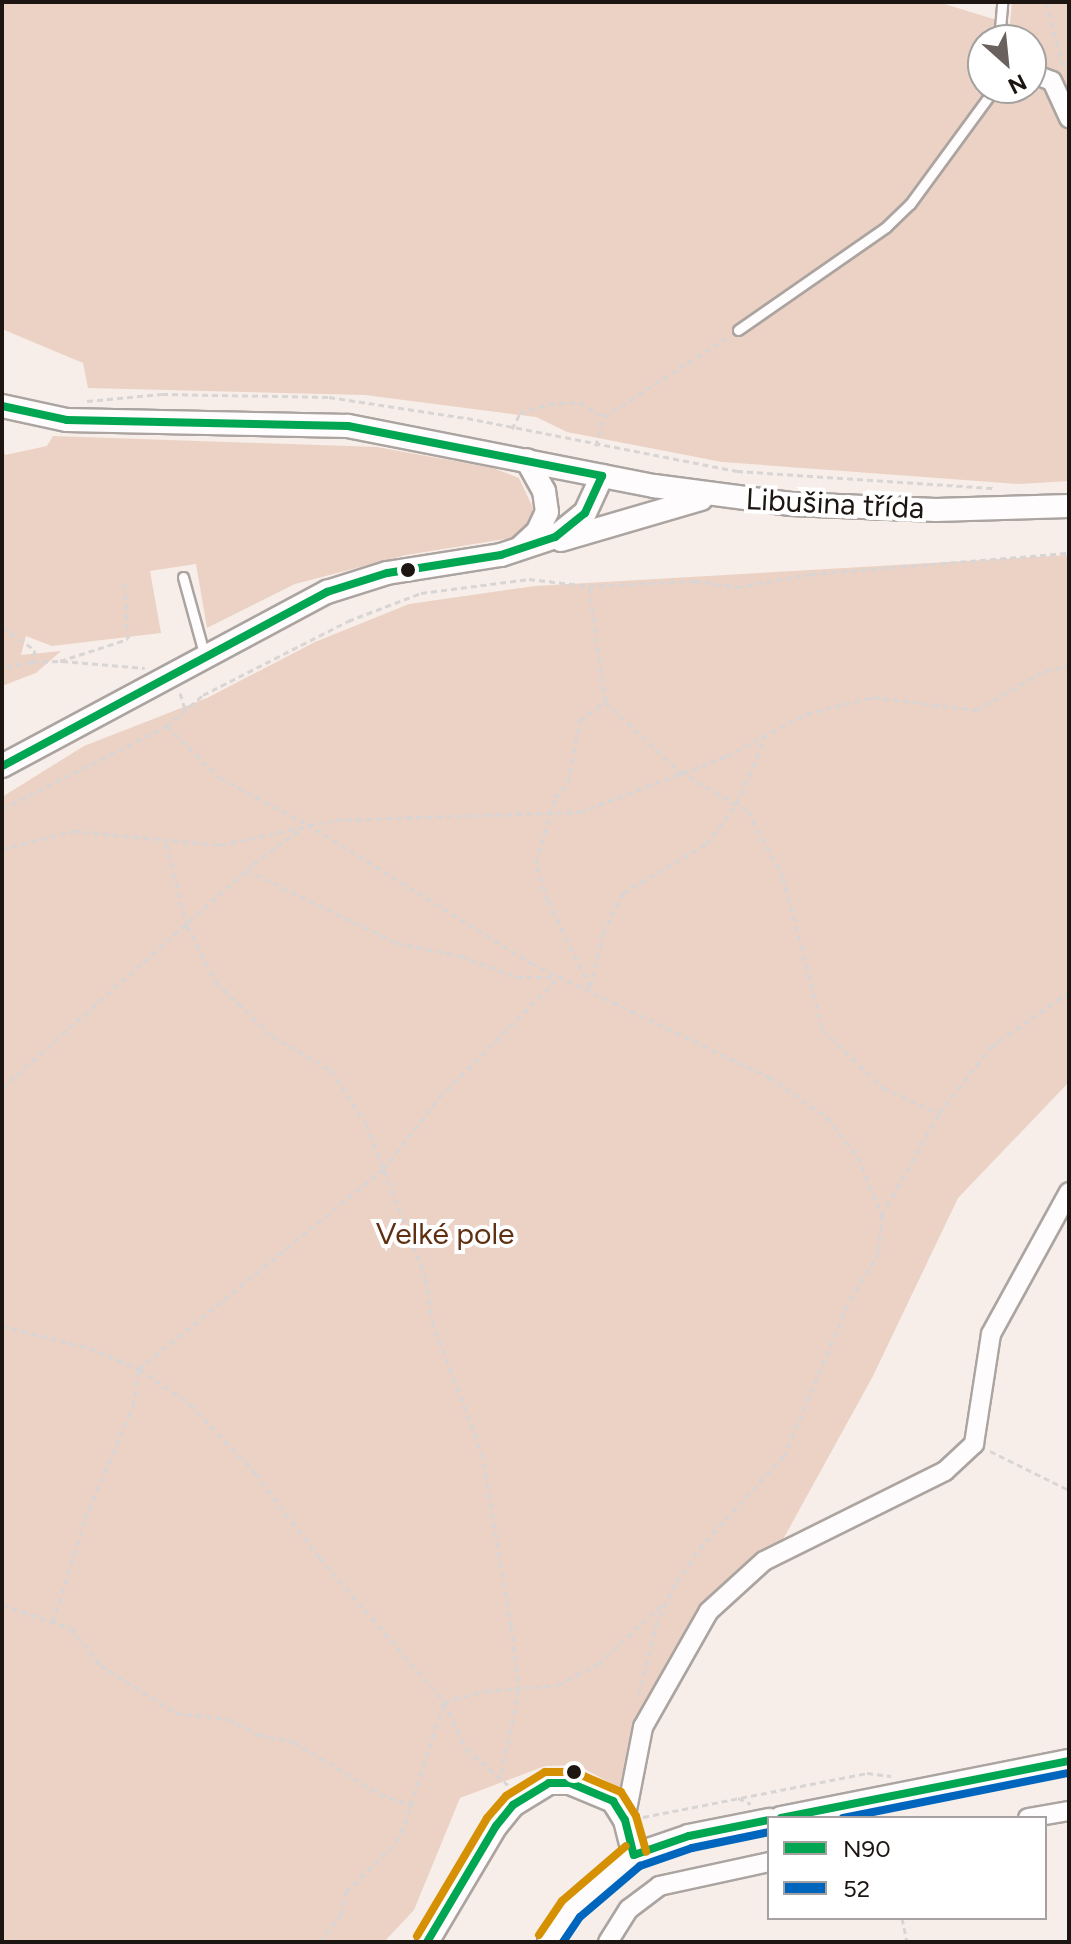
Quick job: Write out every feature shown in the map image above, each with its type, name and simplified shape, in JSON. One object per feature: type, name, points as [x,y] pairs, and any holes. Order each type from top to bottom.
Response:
[{"type":"street","points":[[1047,79],[1052,81],[1069,118]]},
{"type":"street","name":"Libušina třída","points":[[2,406],[67,420],[337,425],[722,496],[873,509],[1069,506]]},
{"type":"street","points":[[516,552],[538,531],[547,512],[544,491],[527,460]]},
{"type":"street","points":[[516,552],[572,527],[585,513],[602,476]]},
{"type":"street","points":[[2,766],[346,584],[516,552],[675,504],[722,496]]},
{"type":"street","points":[[625,1820],[633,1796],[649,1715],[709,1611],[764,1561],[945,1471],[974,1444],[991,1334],[1069,1192]]},
{"type":"street","points":[[791,1816],[1069,1761]]},
{"type":"street","points":[[427,1942],[496,1826],[524,1797],[549,1783],[570,1783],[599,1791],[625,1820],[634,1855]]},
{"type":"street","points":[[1040,1816],[1069,1811]]},
{"type":"street","points":[[549,1942],[571,1909],[634,1855],[689,1836],[767,1820]]},
{"type":"street","points":[[608,1942],[629,1909],[659,1886],[767,1862]]},
{"type":"lane","points":[[1000,24],[1002,2]]},
{"type":"lane","points":[[738,330],[886,227],[918,193],[983,104]]},
{"type":"lane","points":[[183,577],[205,657]]},
{"type":"path","points":[[1046,2],[1069,81]]},
{"type":"path","points":[[596,446],[604,417],[738,330]]},
{"type":"path","points":[[67,420],[82,403],[105,396],[272,395],[361,401],[737,471],[1010,490]]},
{"type":"path","points":[[512,429],[520,413],[549,404],[579,402],[604,417]]},
{"type":"path","points":[[2,809],[167,726],[185,708],[348,621],[421,593],[529,579],[589,586],[695,581],[737,587],[811,574],[884,572],[1069,553]]},
{"type":"path","points":[[60,661],[128,639],[124,580]]},
{"type":"path","points":[[589,586],[605,702],[680,772],[748,811],[783,877],[823,1030],[883,1088],[939,1113]]},
{"type":"path","points":[[2,627],[29,641],[35,650],[32,662]]},
{"type":"path","points":[[2,668],[60,661],[121,669],[160,667],[170,677],[185,708]]},
{"type":"path","points":[[2,849],[73,831],[220,845],[307,824],[580,812],[680,772],[806,714],[873,697],[976,710],[1045,671],[1069,666]]},
{"type":"path","points":[[590,987],[548,901],[536,863],[555,798],[568,783],[580,720],[605,702]]},
{"type":"path","points":[[167,726],[220,778],[307,824],[559,977],[590,987],[769,1077],[827,1117],[858,1157],[882,1215]]},
{"type":"path","points":[[590,987],[603,934],[623,893],[706,844],[737,804],[765,735]]},
{"type":"path","points":[[2,1088],[187,926],[246,870],[307,824]]},
{"type":"path","points":[[166,842],[187,926],[216,982],[272,1036],[331,1070],[366,1124],[426,1279],[432,1321],[482,1453],[519,1689],[500,1779]]},
{"type":"path","points":[[246,870],[397,943],[461,956],[516,977],[559,977]]},
{"type":"path","points":[[53,1622],[85,1519],[133,1406],[139,1369],[383,1169],[439,1098],[559,977]]},
{"type":"path","points":[[649,1715],[638,1702],[653,1635],[668,1600],[703,1544],[784,1456],[848,1304],[879,1252],[882,1215],[939,1113],[991,1047],[1069,992]]},
{"type":"path","points":[[2,1326],[89,1348],[139,1369],[190,1404],[255,1473],[319,1557],[444,1702],[466,1749],[524,1797]]},
{"type":"path","points":[[974,1444],[1069,1490]]},
{"type":"path","points":[[444,1702],[485,1691],[558,1685],[598,1664],[668,1600]]},
{"type":"path","points":[[2,1605],[71,1628],[100,1665],[176,1713],[228,1719],[259,1735],[294,1742],[380,1794],[414,1807]]},
{"type":"path","points":[[319,1942],[341,1915],[346,1892],[396,1842],[414,1807],[426,1747],[444,1702]]},
{"type":"path","points":[[633,1796],[642,1817],[867,1773],[894,1776]]},
{"type":"path","points":[[902,1920],[907,1942]]},
{"type":"green space","points":[[2,2],[938,2],[1010,24],[1012,2],[1069,2],[1069,481],[1019,484],[722,462],[567,432],[536,417],[365,395],[88,388],[83,363],[2,329]]},
{"type":"green space","points":[[53,436],[377,447],[493,468],[519,478],[533,508],[530,522],[512,538],[406,555],[295,584],[207,628],[196,564],[150,571],[161,633],[52,646],[26,636],[21,655],[61,651],[36,673],[2,686],[2,442],[5,455],[47,446]]},
{"type":"green space","name":"Velké pole","points":[[1069,555],[1069,1082],[958,1198],[873,1376],[781,1543],[703,1605],[668,1659],[633,1728],[624,1791],[578,1765],[545,1766],[460,1798],[414,1910],[384,1942],[2,1942],[2,797],[84,746],[207,698],[315,642],[409,604],[535,586]]},
{"type":"transit line","name":"N90","points":[[2,406],[67,420],[348,426],[602,476],[585,513],[555,537],[501,555],[387,573],[327,592],[2,766]]},
{"type":"transit line","name":"N90","points":[[791,1816],[1069,1761]]},
{"type":"transit line","points":[[417,1936],[487,1818],[506,1796],[545,1772],[574,1772],[621,1792],[636,1816],[646,1852]]},
{"type":"transit line","name":"52","points":[[853,1816],[1069,1773]]},
{"type":"transit line","name":"N90","points":[[427,1942],[496,1826],[513,1805],[549,1783],[570,1783],[613,1801],[625,1820],[634,1855]]},
{"type":"transit line","name":"N90","points":[[634,1855],[689,1836],[767,1820]]},
{"type":"transit line","name":"52","points":[[563,1942],[580,1917],[640,1866],[692,1848],[767,1832]]},
{"type":"transit line","points":[[539,1935],[562,1901],[626,1846]]}]
